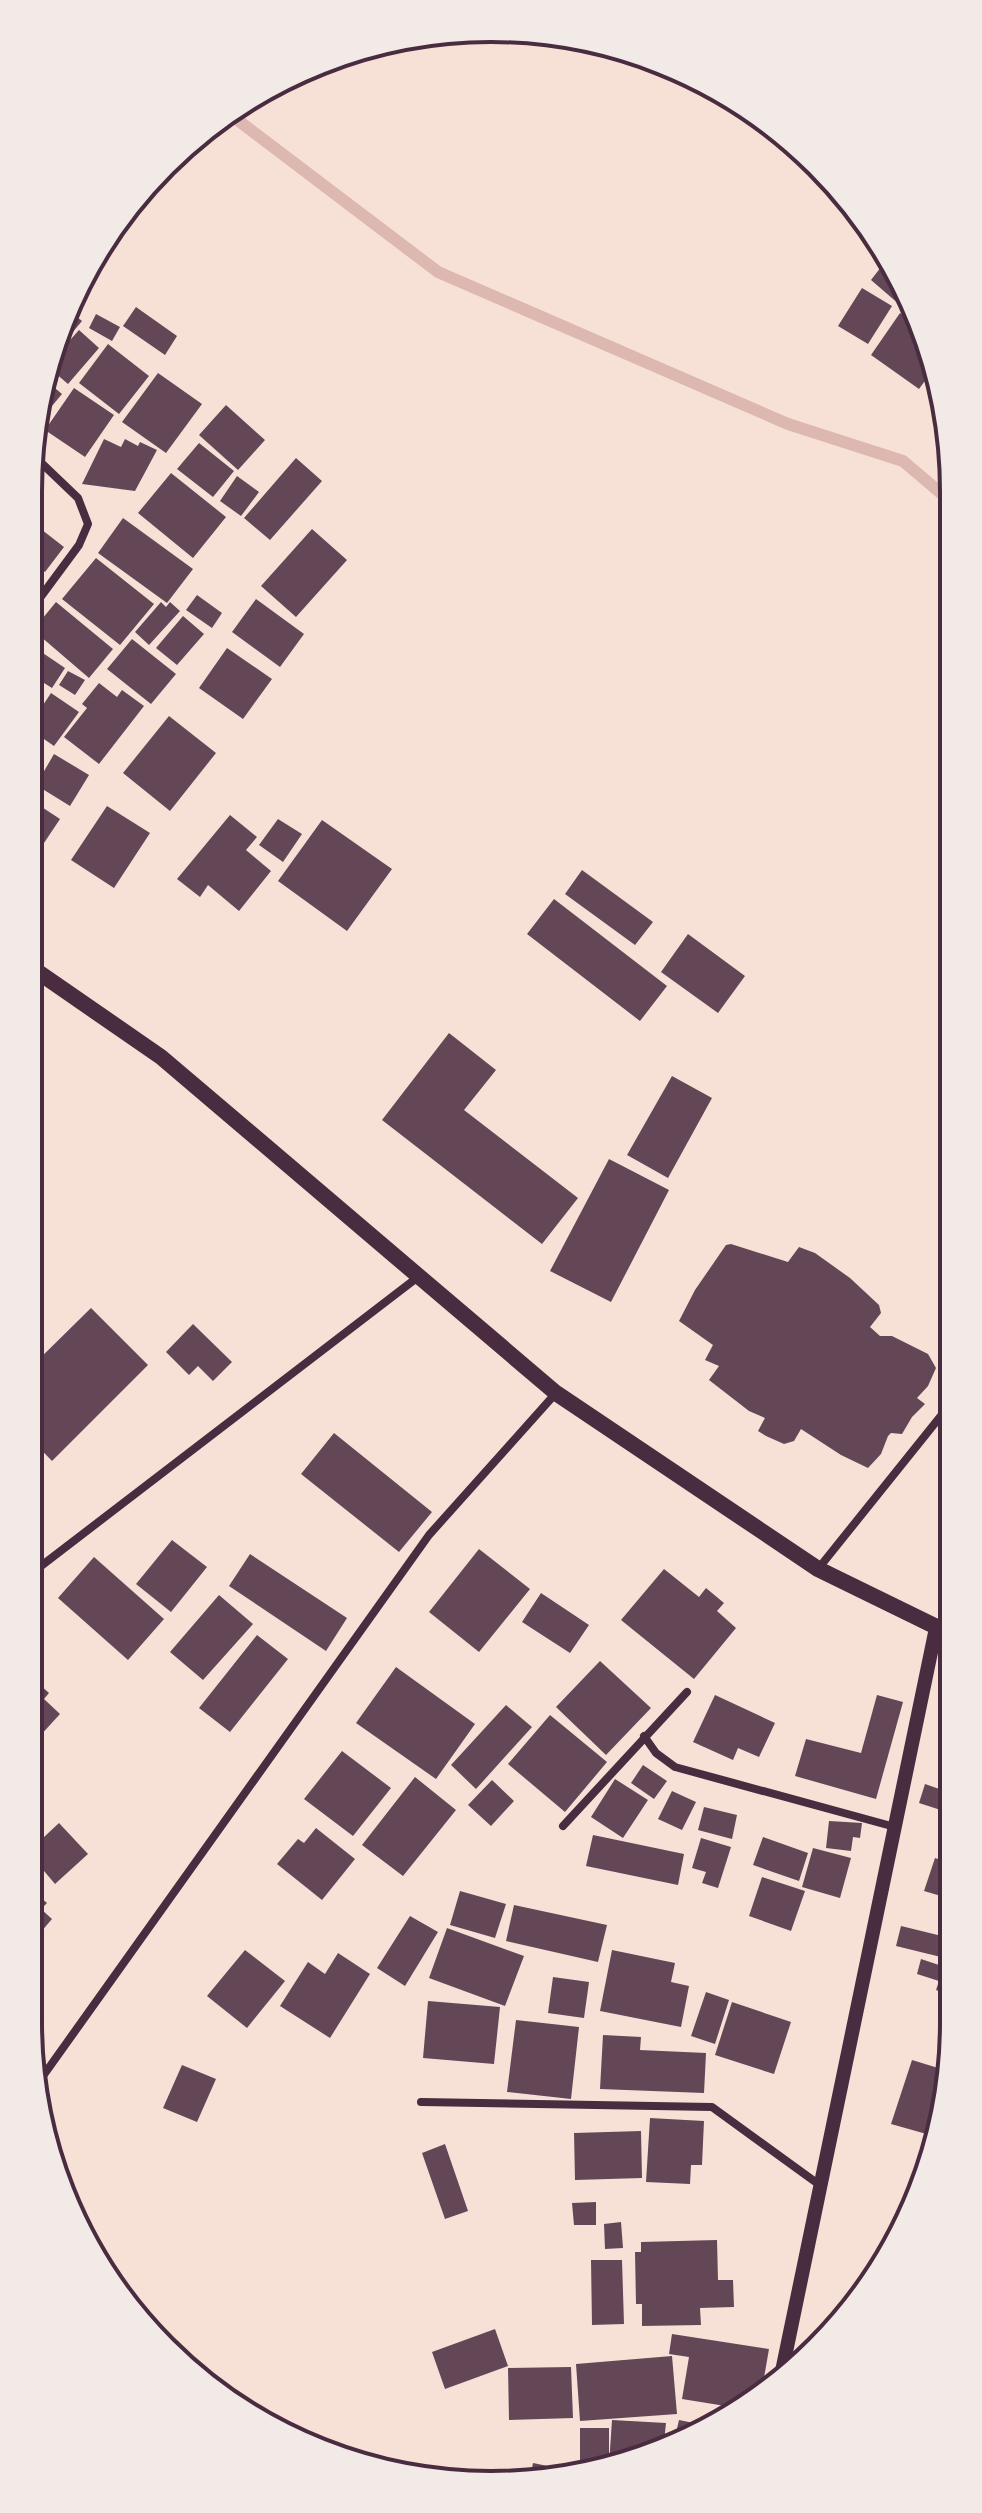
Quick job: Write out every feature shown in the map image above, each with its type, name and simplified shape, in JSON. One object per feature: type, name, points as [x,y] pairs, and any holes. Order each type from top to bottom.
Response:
[{"type":"main road","points":[[42,975],[161,1057],[556,1393],[818,1569],[940,1630]]},
{"type":"street","points":[[42,595],[79,545],[88,524],[78,498],[43,464]]},
{"type":"street","points":[[42,1565],[418,1277]]},
{"type":"street","points":[[45,2073],[429,1535],[556,1393]]},
{"type":"street","points":[[818,1569],[940,1417]]},
{"type":"street","points":[[784,2362],[936,1628]]},
{"type":"street","points":[[563,1826],[687,1692]]},
{"type":"street","points":[[644,1736],[656,1753],[675,1767],[895,1827]]},
{"type":"street","points":[[421,2102],[712,2107],[821,2186]]},
{"type":"building","points":[[881,267],[900,305],[871,280]]},
{"type":"building","points":[[862,288],[892,306],[868,344],[838,326]]},
{"type":"building","points":[[136,307],[177,336],[165,355],[123,326]]},
{"type":"building","points":[[900,313],[906,319],[926,379],[919,389],[871,355]]},
{"type":"building","points":[[96,314],[120,327],[112,341],[89,328]]},
{"type":"building","points":[[77,317],[82,321],[70,335]]},
{"type":"building","points":[[79,330],[99,348],[68,384],[57,375],[67,343]]},
{"type":"building","points":[[108,344],[149,376],[119,414],[79,383]]},
{"type":"building","points":[[158,373],[202,404],[166,453],[122,422]]},
{"type":"building","points":[[54,388],[62,394],[50,408]]},
{"type":"building","points":[[74,388],[114,415],[85,457],[46,431]]},
{"type":"building","points":[[226,405],[265,440],[238,470],[199,435]]},
{"type":"building","points":[[104,439],[121,447],[125,439],[138,446],[140,442],[157,450],[135,491],[82,484]]},
{"type":"building","points":[[199,443],[234,471],[213,497],[177,469]]},
{"type":"building","points":[[296,458],[322,481],[270,540],[244,518]]},
{"type":"building","points":[[171,473],[226,517],[193,558],[138,513]]},
{"type":"building","points":[[237,476],[259,492],[241,516],[220,501]]},
{"type":"building","points":[[123,518],[193,569],[167,603],[98,553]]},
{"type":"building","points":[[312,529],[347,560],[296,617],[261,586]]},
{"type":"building","points":[[42,530],[64,547],[45,572],[42,570]]},
{"type":"building","points":[[96,558],[154,604],[120,645],[62,599]]},
{"type":"building","points":[[197,595],[222,613],[212,628],[186,610]]},
{"type":"building","points":[[256,599],[304,634],[280,667],[232,632]]},
{"type":"building","points":[[56,602],[113,649],[89,678],[42,638],[42,619]]},
{"type":"building","points":[[161,602],[166,607],[170,602],[180,611],[149,645],[135,632]]},
{"type":"building","points":[[183,616],[204,634],[177,665],[156,648]]},
{"type":"building","points":[[132,639],[176,674],[151,704],[107,669]]},
{"type":"building","points":[[227,648],[272,679],[243,719],[199,688]]},
{"type":"building","points":[[42,652],[65,668],[52,688],[44,683],[42,686]]},
{"type":"building","points":[[68,671],[85,680],[75,695],[59,685]]},
{"type":"building","points":[[99,683],[117,697],[122,690],[144,706],[99,764],[64,737],[87,708],[82,704]]},
{"type":"building","points":[[51,693],[79,712],[54,746],[42,738],[42,707]]},
{"type":"building","points":[[169,716],[216,753],[170,811],[123,773]]},
{"type":"building","points":[[54,754],[89,775],[70,806],[42,789],[42,775]]},
{"type":"building","points":[[107,806],[150,833],[114,888],[71,860]]},
{"type":"building","points":[[42,807],[60,819],[42,846]]},
{"type":"building","points":[[230,815],[257,837],[246,850],[271,871],[239,911],[208,885],[200,897],[177,879]]},
{"type":"building","points":[[278,819],[302,834],[283,862],[259,845]]},
{"type":"building","points":[[322,820],[392,869],[347,931],[278,881]]},
{"type":"building","points":[[582,870],[653,922],[635,945],[565,894]]},
{"type":"building","points":[[554,899],[667,986],[640,1021],[527,934]]},
{"type":"building","points":[[688,934],[745,976],[718,1013],[661,972]]},
{"type":"building","points":[[449,1033],[496,1070],[464,1110],[578,1198],[542,1244],[382,1120]]},
{"type":"building","points":[[672,1076],[712,1098],[668,1178],[627,1155]]},
{"type":"building","points":[[609,1159],[669,1190],[611,1302],[550,1271]]},
{"type":"building","points":[[726,1245],[788,1262],[799,1247],[815,1253],[850,1278],[879,1305],[881,1313],[870,1327],[880,1336],[892,1336],[928,1354],[936,1368],[928,1386],[917,1398],[925,1404],[912,1417],[902,1434],[891,1433],[888,1436],[881,1454],[868,1468],[801,1429],[794,1441],[784,1444],[766,1436],[758,1431],[765,1418],[749,1411],[709,1380],[719,1366],[705,1360],[713,1345],[679,1321],[695,1290]]},
{"type":"building","points":[[91,1308],[148,1365],[52,1461],[42,1451],[42,1356]]},
{"type":"building","points":[[193,1324],[232,1362],[213,1381],[198,1366],[189,1375],[166,1352]]},
{"type":"building","points":[[334,1433],[432,1512],[399,1552],[301,1474]]},
{"type":"building","points":[[172,1540],[207,1567],[171,1612],[136,1584]]},
{"type":"building","points":[[479,1549],[530,1589],[479,1652],[429,1612]]},
{"type":"building","points":[[250,1554],[347,1618],[326,1651],[229,1586]]},
{"type":"building","points":[[94,1557],[164,1619],[128,1660],[58,1598]]},
{"type":"building","points":[[664,1569],[699,1597],[706,1588],[724,1603],[717,1611],[736,1628],[694,1679],[621,1620]]},
{"type":"building","points":[[541,1593],[589,1625],[570,1653],[522,1622]]},
{"type":"building","points":[[219,1595],[253,1624],[203,1680],[170,1652]]},
{"type":"building","points":[[257,1635],[288,1659],[230,1732],[199,1708]]},
{"type":"building","points":[[600,1661],[651,1708],[606,1755],[556,1707]]},
{"type":"building","points":[[396,1667],[475,1724],[436,1779],[356,1723]]},
{"type":"building","points":[[42,1687],[49,1693],[44,1699],[60,1714],[42,1734]]},
{"type":"building","points":[[715,1695],[775,1723],[759,1757],[738,1748],[733,1760],[693,1742]]},
{"type":"building","points":[[877,1695],[903,1702],[876,1799],[795,1776],[806,1739],[861,1753]]},
{"type":"building","points":[[506,1705],[532,1727],[476,1789],[451,1765]]},
{"type":"building","points":[[550,1715],[607,1762],[565,1812],[508,1764]]},
{"type":"building","points":[[342,1751],[391,1788],[353,1836],[304,1799]]},
{"type":"building","points":[[643,1765],[667,1781],[654,1799],[631,1783]]},
{"type":"building","points":[[415,1777],[456,1810],[403,1876],[362,1845]]},
{"type":"building","points":[[615,1779],[648,1800],[623,1838],[591,1817]]},
{"type":"building","points":[[492,1780],[514,1801],[491,1826],[468,1805]]},
{"type":"building","points":[[925,1784],[940,1789],[940,1810],[919,1803]]},
{"type":"building","points":[[672,1791],[696,1802],[682,1830],[658,1819]]},
{"type":"building","points":[[704,1807],[737,1815],[732,1839],[698,1830]]},
{"type":"building","points":[[829,1821],[862,1823],[860,1838],[853,1837],[851,1851],[826,1848]]},
{"type":"building","points":[[59,1823],[88,1854],[55,1884],[42,1869],[42,1839]]},
{"type":"building","points":[[316,1828],[355,1859],[322,1900],[277,1864],[298,1839],[304,1843]]},
{"type":"building","points":[[593,1835],[684,1854],[678,1885],[586,1866]]},
{"type":"building","points":[[763,1837],[808,1853],[799,1881],[753,1865]]},
{"type":"building","points":[[701,1838],[731,1847],[718,1888],[702,1883],[706,1872],[692,1868]]},
{"type":"building","points":[[813,1848],[851,1858],[840,1898],[802,1887]]},
{"type":"building","points":[[935,1858],[940,1860],[940,1896],[924,1891]]},
{"type":"building","points":[[762,1877],[805,1891],[791,1931],[749,1916]]},
{"type":"building","points":[[460,1891],[506,1904],[495,1938],[450,1925]]},
{"type":"building","points":[[514,1905],[607,1925],[598,1962],[506,1941]]},
{"type":"building","points":[[42,1910],[52,1919],[42,1931]]},
{"type":"building","points":[[410,1916],[438,1932],[405,1986],[377,1968]]},
{"type":"building","points":[[901,1926],[940,1936],[940,1957],[896,1946]]},
{"type":"building","points":[[447,1928],[524,1956],[505,2006],[429,1978]]},
{"type":"building","points":[[245,1950],[285,1981],[247,2028],[207,1996]]},
{"type":"building","points":[[612,1950],[675,1963],[671,1982],[689,1986],[681,2027],[600,2011]]},
{"type":"building","points":[[338,1953],[370,1974],[330,2038],[280,2006],[308,1962],[325,1974]]},
{"type":"building","points":[[921,1959],[940,1965],[940,1992],[936,1990],[939,1981],[917,1974]]},
{"type":"building","points":[[553,1977],[589,1982],[584,2018],[548,2013]]},
{"type":"building","points":[[706,1992],[729,2000],[715,2044],[691,2036]]},
{"type":"building","points":[[428,2001],[500,2007],[494,2064],[423,2058]]},
{"type":"building","points":[[732,2002],[791,2022],[774,2074],[715,2055]]},
{"type":"building","points":[[516,2020],[579,2027],[571,2099],[507,2092]]},
{"type":"building","points":[[603,2035],[641,2037],[640,2050],[706,2053],[704,2093],[600,2089]]},
{"type":"building","points":[[912,2060],[937,2068],[926,2134],[891,2124]]},
{"type":"building","points":[[182,2065],[216,2079],[197,2122],[163,2108]]},
{"type":"building","points":[[650,2118],[704,2121],[702,2165],[691,2165],[690,2184],[646,2182]]},
{"type":"building","points":[[641,2131],[642,2178],[575,2180],[574,2133]]},
{"type":"building","points":[[445,2144],[468,2211],[445,2219],[422,2153]]},
{"type":"building","points":[[596,2202],[596,2225],[574,2225],[572,2203]]},
{"type":"building","points":[[621,2222],[623,2248],[605,2249],[604,2224]]},
{"type":"building","points":[[717,2240],[718,2280],[733,2280],[734,2307],[700,2308],[701,2325],[642,2326],[642,2304],[636,2304],[635,2252],[641,2252],[641,2242]]},
{"type":"building","points":[[591,2260],[622,2260],[624,2324],[592,2325]]},
{"type":"building","points":[[495,2329],[508,2366],[445,2389],[432,2352]]},
{"type":"building","points":[[672,2334],[769,2349],[764,2378],[724,2406],[682,2399],[689,2357],[669,2354]]},
{"type":"building","points":[[672,2356],[677,2414],[580,2421],[576,2364]]},
{"type":"building","points":[[571,2367],[573,2418],[509,2420],[508,2368]]},
{"type":"building","points":[[612,2420],[666,2423],[665,2436],[610,2455]]},
{"type":"building","points":[[679,2420],[694,2423],[690,2425],[676,2431]]},
{"type":"building","points":[[580,2428],[609,2428],[609,2455],[580,2461]]},
{"type":"building","points":[[533,2463],[551,2467],[550,2467],[532,2469]]},
{"type":"waterway","points":[[238,121],[438,272],[788,424],[903,461],[940,492]]}]
